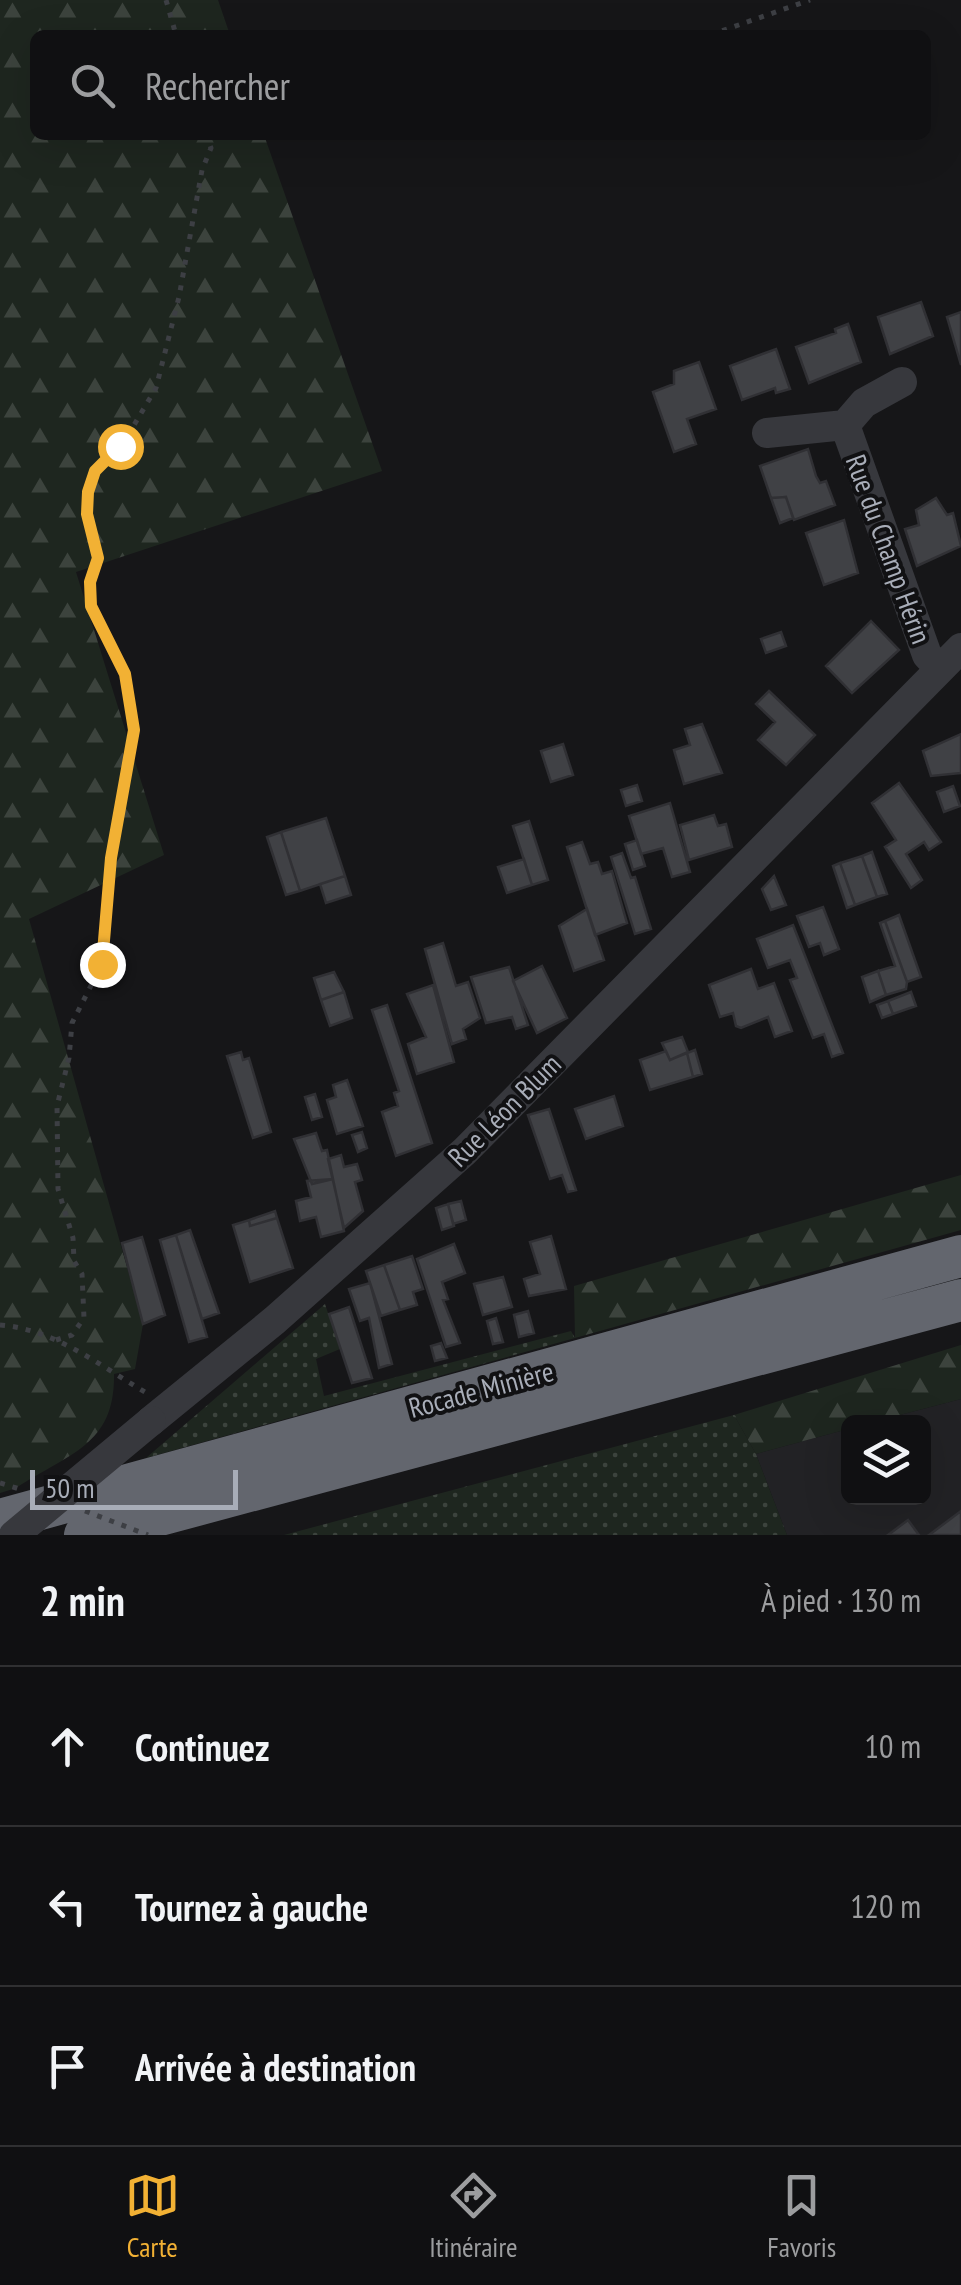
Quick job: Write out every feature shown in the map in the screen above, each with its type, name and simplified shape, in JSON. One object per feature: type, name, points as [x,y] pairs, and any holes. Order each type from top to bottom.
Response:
[{"type":"highway","name":"Rocade Minière","points":[[0,1520],[961,1256]]},
{"type":"highway","name":"Rocade Minière","points":[[85,1535],[961,1300]]},
{"type":"street","points":[[768,433],[844,424],[864,403],[902,382]]},
{"type":"street","name":"Rue du Champ Hérin","points":[[844,424],[927,655],[951,658]]},
{"type":"street","name":"Rue Léon Blum","points":[[14,1535],[274,1320],[464,1152],[951,658]]},
{"type":"path","points":[[166,0],[175,30]]},
{"type":"path","points":[[724,30],[810,0]]},
{"type":"path","points":[[56,1340],[72,1334],[84,1318],[82,1274],[74,1261],[73,1238],[58,1189],[58,1106],[72,1023],[102,964],[111,858],[134,730],[125,674],[91,606],[90,582],[98,558],[87,514],[88,492],[95,471],[120,446],[156,388],[179,297],[202,170],[211,148],[208,140]]},
{"type":"path","points":[[0,1326],[28,1328],[56,1340],[148,1394],[156,1414]]},
{"type":"shaded area","points":[[961,1399],[961,1535],[787,1535],[756,1454],[841,1431],[841,1505],[931,1505],[931,1415],[900,1415]]},
{"type":"green space","points":[[0,0],[218,0],[228,30],[30,30],[30,140],[266,140],[382,471],[76,572],[164,855],[29,919],[143,1324],[135,1369],[114,1374],[107,1417],[98,1432],[71,1455],[16,1488],[0,1493]]},
{"type":"green space","points":[[961,1175],[961,1230],[575,1338],[574,1286]]},
{"type":"green space","points":[[325,1304],[340,1349],[316,1359],[324,1396],[571,1331],[575,1338],[146,1458]]},
{"type":"green space","points":[[961,1345],[961,1399],[900,1415],[841,1415],[841,1431],[756,1454],[734,1415]]},
{"type":"green space","points":[[734,1415],[756,1454],[787,1535],[284,1535]]},
{"type":"building","points":[[921,302],[933,336],[890,354],[878,317]]},
{"type":"building","points":[[961,312],[961,365],[947,317]]},
{"type":"building","points":[[848,324],[861,362],[809,383],[796,347],[836,333],[835,329]]},
{"type":"building","points":[[776,349],[790,389],[776,393],[775,388],[742,400],[730,366]]},
{"type":"building","points":[[699,362],[716,409],[687,419],[696,444],[674,452],[653,392],[674,384],[674,371]]},
{"type":"building","points":[[808,449],[816,476],[820,483],[826,481],[835,505],[794,520],[786,497],[771,498],[760,466]]},
{"type":"building","points":[[786,497],[793,518],[780,523],[771,498]]},
{"type":"building","points":[[936,498],[947,515],[953,513],[961,546],[917,566],[905,529],[919,525],[916,510]]},
{"type":"building","points":[[844,520],[858,573],[824,585],[806,533]]},
{"type":"building","points":[[871,621],[899,650],[852,693],[826,666]]},
{"type":"building","points":[[781,632],[786,646],[766,653],[761,639]]},
{"type":"building","points":[[769,691],[815,735],[786,765],[758,740],[775,722],[756,704]]},
{"type":"building","points":[[702,724],[722,773],[684,784],[674,750],[690,745],[685,729]]},
{"type":"building","points":[[961,734],[961,773],[931,776],[923,751]]},
{"type":"building","points":[[563,744],[573,775],[551,782],[541,751]]},
{"type":"building","points":[[899,783],[941,842],[929,850],[924,842],[906,854],[922,880],[911,888],[885,847],[896,840],[872,803]]},
{"type":"building","points":[[637,785],[642,801],[626,806],[621,790]]},
{"type":"building","points":[[953,786],[960,806],[944,812],[937,792]]},
{"type":"building","points":[[670,803],[690,872],[672,877],[663,848],[641,854],[629,816]]},
{"type":"building","points":[[714,815],[718,826],[726,824],[732,847],[689,860],[680,825]]},
{"type":"building","points":[[326,818],[345,876],[300,891],[281,832]]},
{"type":"building","points":[[529,821],[548,880],[532,885],[513,826]]},
{"type":"building","points":[[281,832],[300,891],[286,895],[267,837]]},
{"type":"building","points":[[637,840],[645,866],[633,870],[625,844]]},
{"type":"building","points":[[582,842],[590,864],[598,862],[602,874],[612,871],[627,923],[595,935],[567,847]]},
{"type":"building","points":[[872,852],[887,894],[877,897],[862,856]]},
{"type":"building","points":[[622,853],[631,878],[635,877],[651,929],[635,934],[611,857]]},
{"type":"building","points":[[862,856],[877,897],[855,905],[840,863]]},
{"type":"building","points":[[524,859],[532,885],[507,893],[498,867]]},
{"type":"building","points":[[840,863],[855,905],[847,908],[833,866]]},
{"type":"building","points":[[345,876],[351,895],[326,903],[320,884]]},
{"type":"building","points":[[774,876],[786,905],[771,910],[762,889]]},
{"type":"building","points":[[823,907],[839,949],[824,955],[820,943],[809,947],[797,916]]},
{"type":"building","points":[[587,909],[604,960],[574,971],[559,926]]},
{"type":"building","points":[[899,915],[921,977],[907,982],[885,921]]},
{"type":"building","points":[[885,921],[907,982],[906,989],[886,995],[878,971],[895,966],[880,923]]},
{"type":"building","points":[[793,925],[843,1053],[832,1057],[824,1034],[813,1038],[790,980],[797,978],[790,960],[768,968],[757,939]]},
{"type":"building","points":[[443,943],[456,986],[468,982],[480,1018],[463,1029],[466,1039],[452,1044],[425,949]]},
{"type":"building","points":[[542,966],[567,1018],[537,1033],[513,981]]},
{"type":"building","points":[[509,967],[528,1025],[516,1029],[512,1017],[486,1023],[471,977]]},
{"type":"building","points":[[751,969],[758,989],[774,983],[792,1031],[775,1037],[768,1017],[741,1028],[736,1026],[733,1013],[720,1017],[709,985]]},
{"type":"building","points":[[878,971],[886,995],[870,1002],[862,977]]},
{"type":"building","points":[[334,972],[344,992],[321,1000],[314,978]]},
{"type":"building","points":[[433,985],[454,1062],[417,1074],[408,1044],[426,1037],[407,994]]},
{"type":"building","points":[[344,992],[352,1018],[330,1026],[321,1000]]},
{"type":"building","points":[[911,992],[916,1006],[893,1014],[888,1001]]},
{"type":"building","points":[[888,1001],[893,1014],[882,1018],[877,1005]]},
{"type":"building","points":[[387,1005],[432,1143],[396,1156],[382,1112],[398,1106],[394,1093],[399,1091],[372,1010]]},
{"type":"building","points":[[682,1037],[688,1052],[670,1060],[662,1043]]},
{"type":"building","points":[[695,1050],[702,1074],[693,1077],[687,1053]]},
{"type":"building","points":[[666,1051],[670,1060],[687,1053],[693,1077],[650,1090],[640,1060]]},
{"type":"building","points":[[241,1052],[243,1060],[249,1058],[271,1132],[253,1138],[227,1056]]},
{"type":"building","points":[[347,1080],[363,1126],[337,1134],[327,1100],[336,1097],[333,1085]]},
{"type":"building","points":[[315,1094],[322,1117],[312,1120],[305,1097]]},
{"type":"building","points":[[614,1096],[623,1126],[586,1139],[575,1109]]},
{"type":"building","points":[[549,1109],[576,1190],[568,1192],[562,1175],[550,1179],[528,1115]]},
{"type":"building","points":[[362,1132],[367,1148],[358,1152],[352,1135]]},
{"type":"building","points":[[316,1133],[322,1151],[327,1150],[333,1179],[312,1184],[294,1139]]},
{"type":"building","points":[[341,1155],[344,1167],[357,1164],[362,1180],[355,1182],[363,1211],[344,1228],[328,1159]]},
{"type":"building","points":[[333,1179],[344,1231],[321,1237],[316,1217],[300,1221],[296,1201],[311,1197],[307,1181]]},
{"type":"building","points":[[461,1201],[466,1220],[453,1224],[448,1204]]},
{"type":"building","points":[[448,1204],[454,1226],[442,1230],[436,1208]]},
{"type":"building","points":[[275,1211],[277,1218],[250,1226],[249,1220]]},
{"type":"building","points":[[277,1218],[293,1268],[250,1282],[233,1225],[249,1220],[250,1226]]},
{"type":"building","points":[[190,1230],[219,1313],[202,1319],[176,1235]]},
{"type":"building","points":[[176,1235],[207,1337],[189,1342],[160,1240]]},
{"type":"building","points":[[551,1236],[566,1289],[529,1296],[524,1279],[540,1274],[530,1242]]},
{"type":"building","points":[[142,1237],[165,1315],[143,1324],[122,1243]]},
{"type":"building","points":[[454,1244],[465,1273],[442,1282],[448,1299],[443,1300],[460,1343],[446,1347],[417,1259]]},
{"type":"building","points":[[412,1256],[423,1289],[413,1292],[417,1305],[400,1310],[384,1265]]},
{"type":"building","points":[[384,1265],[400,1310],[381,1316],[366,1271]]},
{"type":"building","points":[[503,1277],[512,1307],[483,1315],[474,1284]]},
{"type":"building","points":[[370,1283],[392,1364],[379,1368],[369,1318],[360,1321],[349,1289]]},
{"type":"building","points":[[349,1307],[372,1378],[352,1383],[329,1314]]},
{"type":"building","points":[[528,1311],[534,1333],[519,1337],[514,1315]]},
{"type":"building","points":[[496,1318],[503,1342],[493,1344],[487,1321]]},
{"type":"building","points":[[441,1343],[447,1358],[435,1361],[431,1346]]},
{"type":"building","points":[[961,1511],[961,1535],[929,1535]]},
{"type":"building","points":[[908,1520],[919,1535],[888,1535]]},
{"type":"route","points":[[102,964],[100,950],[107,927],[111,858],[134,730],[125,674],[91,606],[90,582],[98,558],[87,514],[88,492],[95,471],[120,446]]}]
